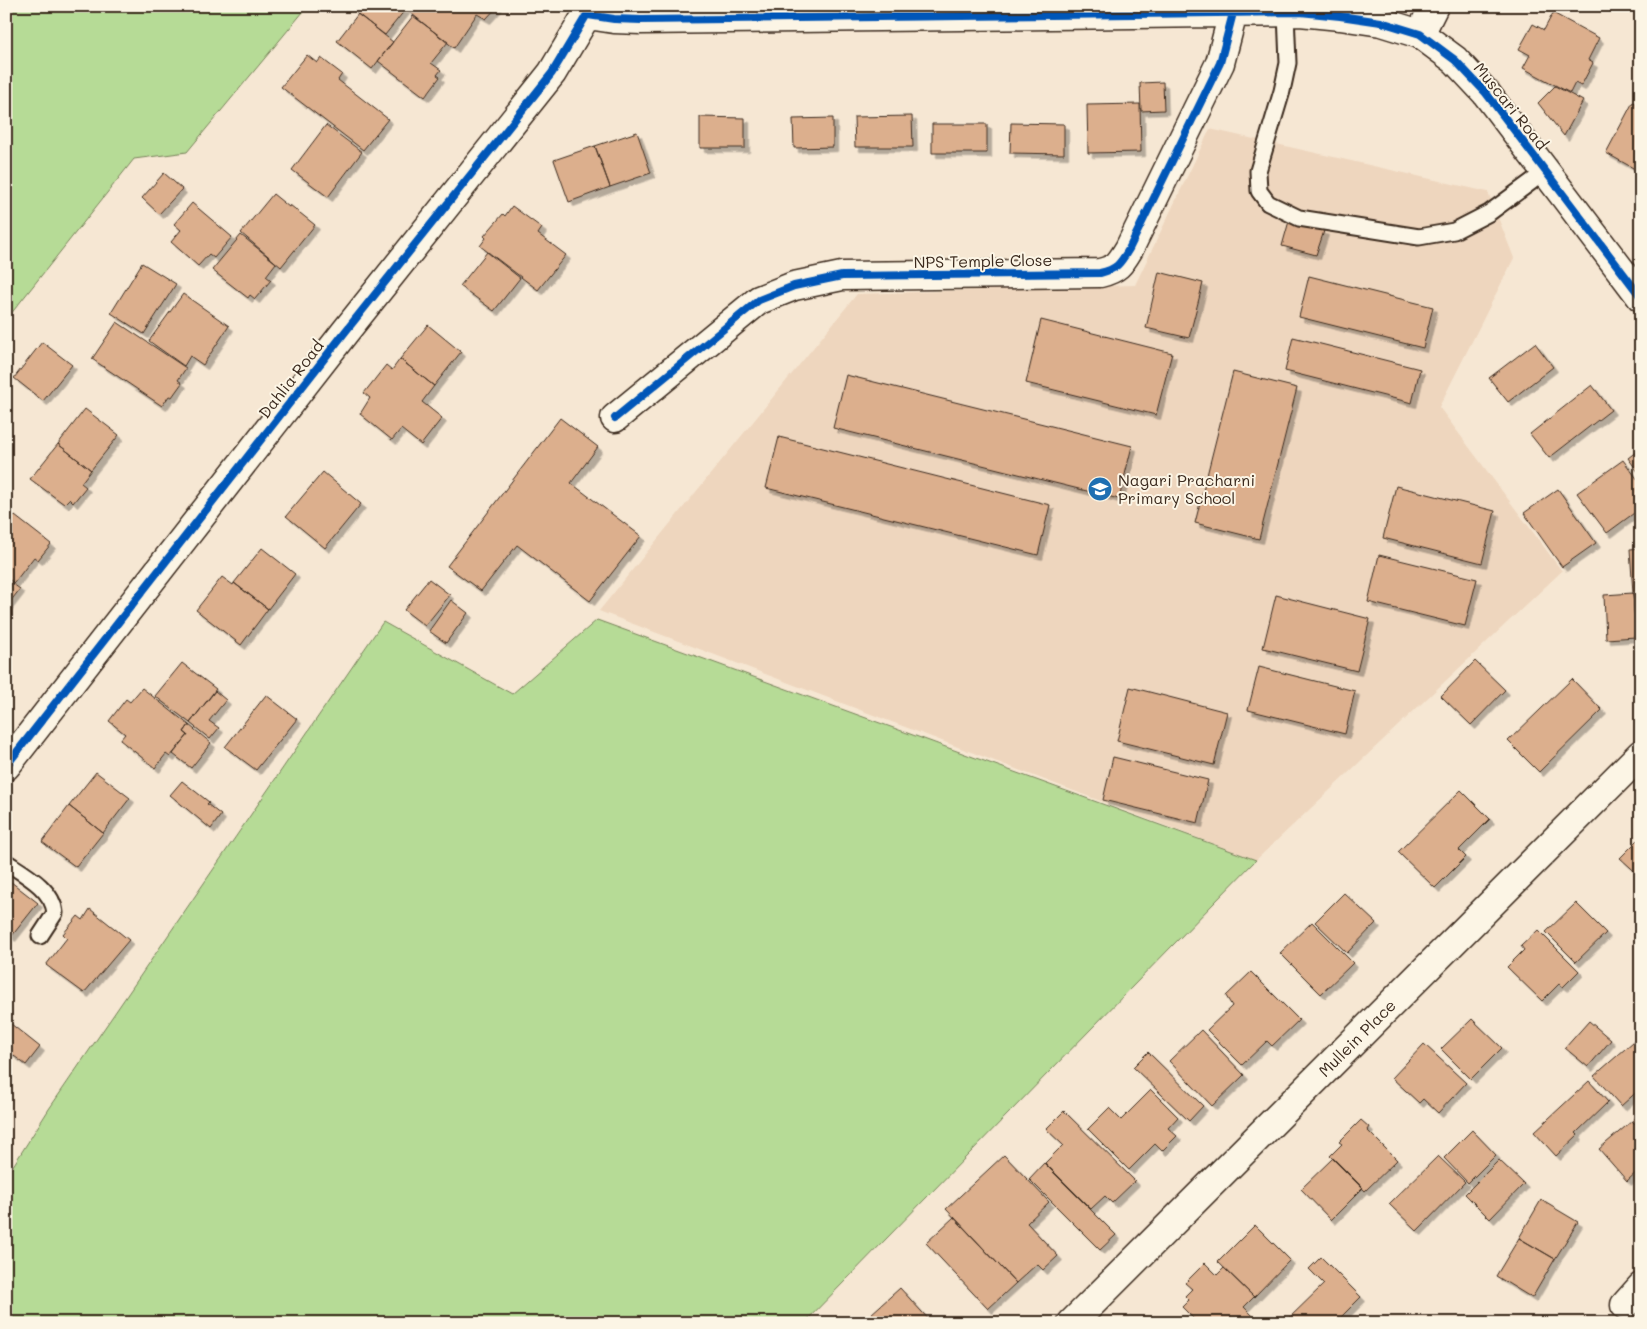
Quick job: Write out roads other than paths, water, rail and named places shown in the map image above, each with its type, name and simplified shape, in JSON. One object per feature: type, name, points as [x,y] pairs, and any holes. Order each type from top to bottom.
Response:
[{"type":"street","points":[[1420,34],[1434,6]]},
{"type":"street","name":"Muscari Road","points":[[590,11],[614,19],[640,20],[1029,11],[1300,12],[1381,22],[1420,34],[1455,60],[1486,93],[1641,297]]},
{"type":"street","name":"Dahlia Road","points":[[6,766],[552,73],[590,11]]},
{"type":"street","name":"NPS Temple Close","points":[[615,418],[760,300],[794,286],[842,276],[1100,273],[1117,267],[1129,249],[1220,63],[1233,13]]},
{"type":"street","name":"Mullein Place","points":[[1072,1323],[1641,754]]},
{"type":"lane","points":[[1286,13],[1288,63],[1282,91],[1258,172],[1259,191],[1268,203],[1299,218],[1419,236],[1454,231],[1489,213],[1546,171]]},
{"type":"lane","points":[[6,862],[40,886],[53,902],[55,913],[40,936]]},
{"type":"place","name":"Nagari Pracharni Primary School","points":[[1100,489]]}]
